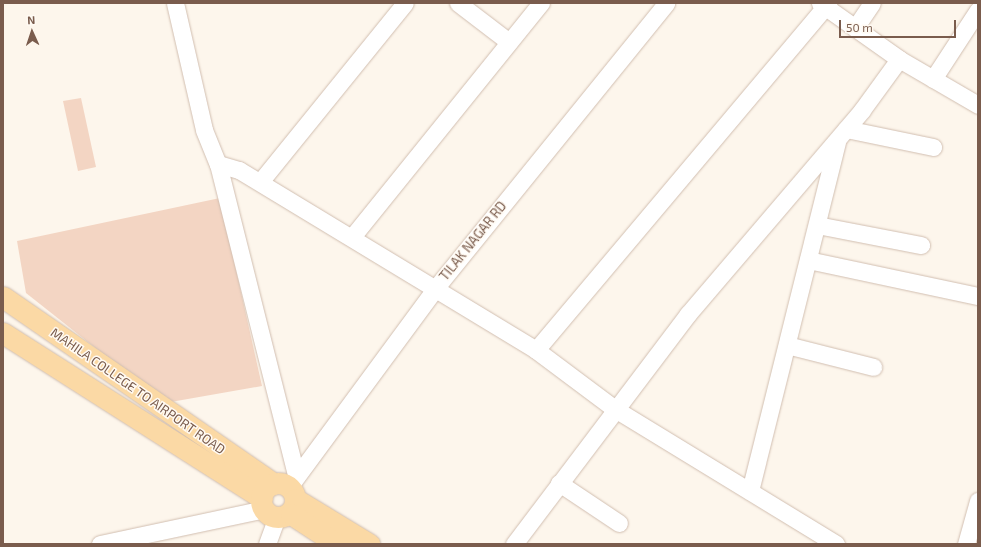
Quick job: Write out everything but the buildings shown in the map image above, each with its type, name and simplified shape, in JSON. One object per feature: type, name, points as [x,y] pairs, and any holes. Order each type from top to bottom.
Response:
[{"type":"main road","name":"MAHILA COLLEGE TO AIRPORT ROAD","points":[[3,297],[281,498],[337,544]]},
{"type":"main road","name":"MAHILA COLLEGE TO AIRPORT ROAD","points":[[3,333],[281,498],[369,544]]},
{"type":"street","points":[[100,544],[281,498],[218,164],[204,130],[175,3]]},
{"type":"street","points":[[260,182],[391,11],[405,3]]},
{"type":"street","points":[[458,3],[509,42]]},
{"type":"street","points":[[352,237],[541,3]]},
{"type":"street","name":"TILAK NAGAR RD","points":[[267,544],[281,498],[434,290],[666,3]]},
{"type":"street","points":[[855,28],[872,3]]},
{"type":"street","points":[[536,350],[825,4],[855,28],[899,59],[978,105]]},
{"type":"street","points":[[933,79],[978,10]]},
{"type":"street","points":[[514,544],[688,314],[842,133],[899,59]]},
{"type":"street","points":[[842,133],[933,147]]},
{"type":"street","points":[[750,491],[808,260],[842,133]]},
{"type":"street","points":[[218,164],[239,170],[260,182],[352,237],[434,290],[536,350],[615,409],[750,491],[811,538],[836,544]]},
{"type":"street","points":[[817,225],[921,245]]},
{"type":"street","points":[[808,260],[978,296]]},
{"type":"street","points":[[787,345],[873,367]]},
{"type":"street","points":[[559,484],[619,523]]},
{"type":"street","points":[[966,544],[978,501]]}]
